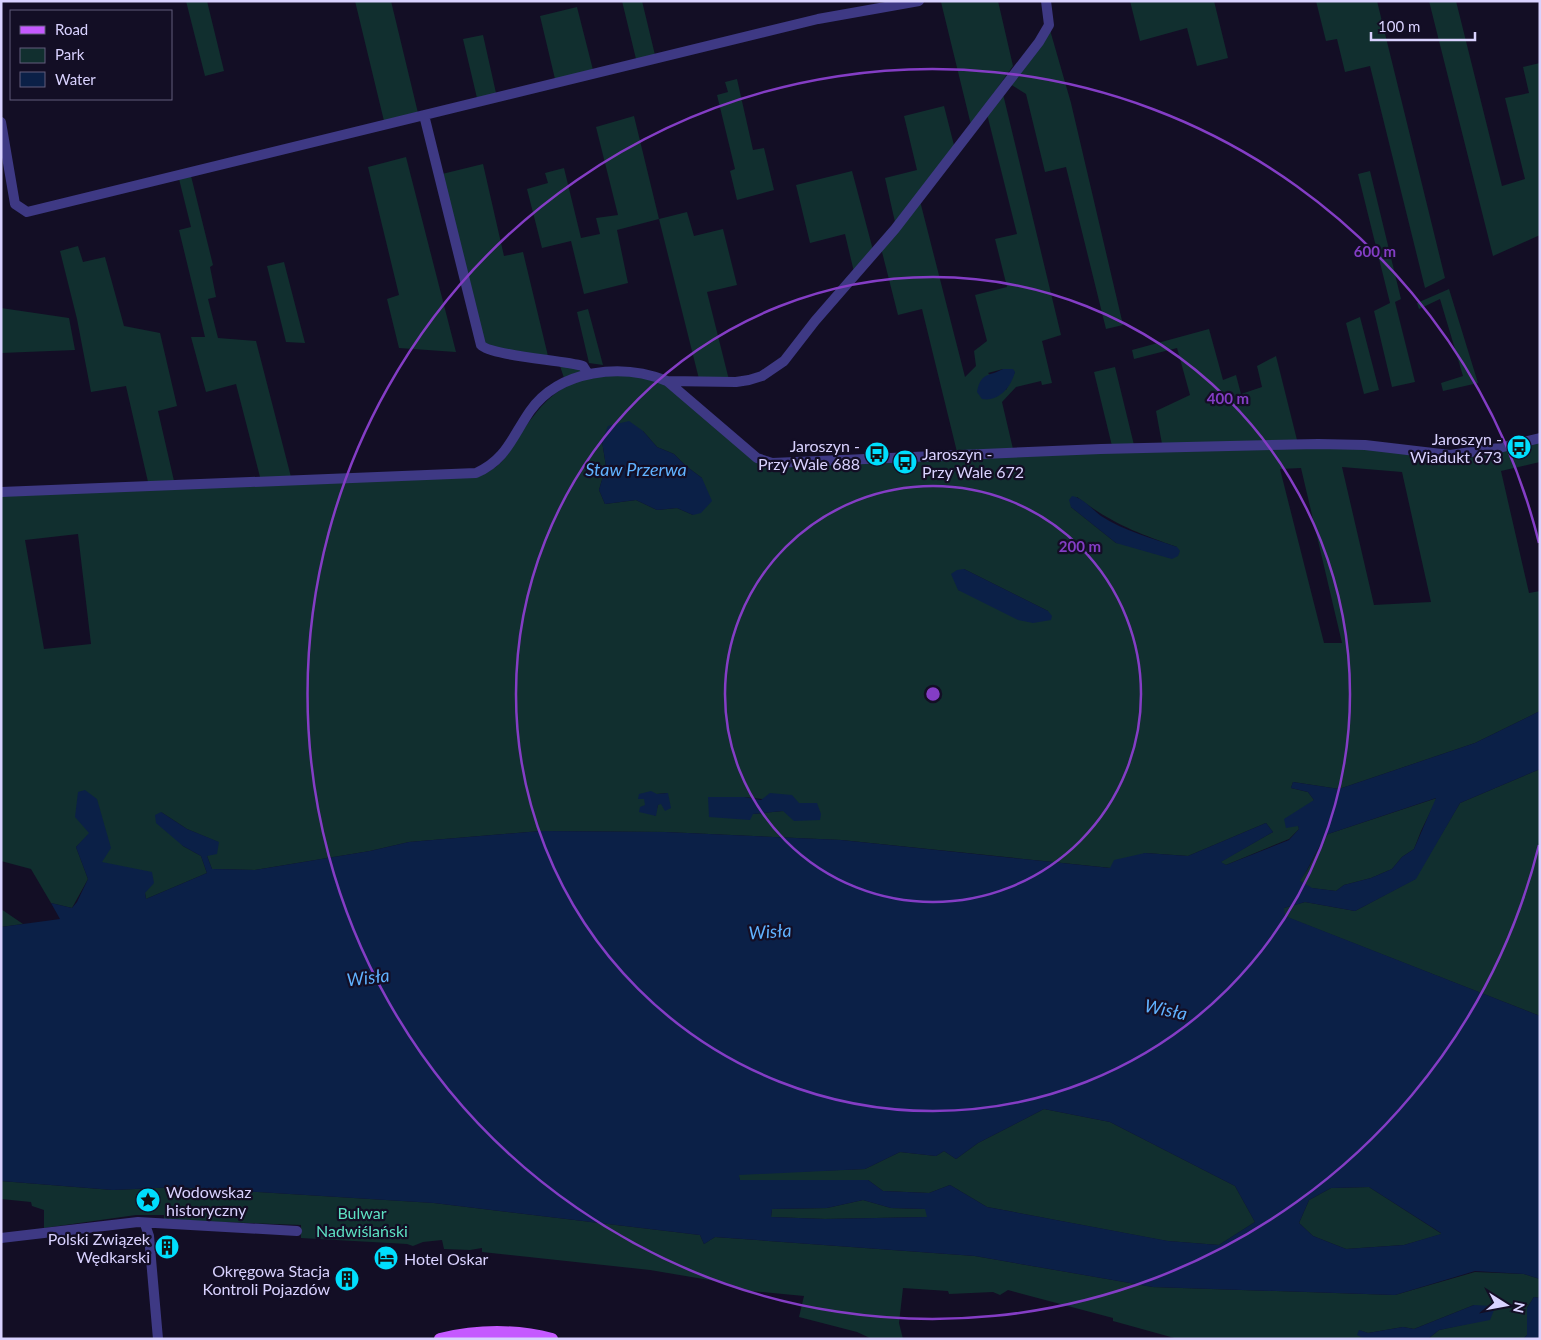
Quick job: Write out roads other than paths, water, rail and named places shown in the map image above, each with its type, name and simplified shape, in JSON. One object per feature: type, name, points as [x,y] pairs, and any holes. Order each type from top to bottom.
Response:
[{"type":"main road","points":[[440,1339],[475,1332],[500,1331],[552,1339]]},
{"type":"street","points":[[1,122],[15,204],[28,212],[818,19],[920,1]]},
{"type":"street","points":[[666,381],[736,382],[749,380],[762,376],[784,361],[815,321],[895,229],[1039,42],[1049,25],[1046,1]]},
{"type":"street","points":[[424,115],[480,345],[494,353],[576,364],[586,368],[588,374]]},
{"type":"street","points":[[1,492],[476,473],[492,466],[504,454],[530,412],[542,398],[559,386],[588,374],[626,371],[650,374],[666,381],[757,458],[772,463],[1101,449],[1318,444],[1365,445],[1450,455],[1499,448],[1540,438]]},
{"type":"street","points":[[1,1238],[138,1222],[145,1224],[297,1231]]},
{"type":"street","points":[[145,1224],[149,1236],[158,1339]]},
{"type":"water","points":[[1003,369],[1013,369],[1015,372],[1011,383],[999,396],[982,399],[977,392],[983,378]]},
{"type":"water","name":"Staw Przerwa","points":[[629,421],[643,431],[657,447],[674,454],[702,478],[712,501],[701,513],[693,515],[677,508],[657,510],[636,500],[605,504],[599,490],[606,466],[602,441],[608,426]]},
{"type":"water","points":[[1072,496],[1080,499],[1101,516],[1119,526],[1177,547],[1180,551],[1178,556],[1172,559],[1116,543],[1071,507],[1069,500]]},
{"type":"water","points":[[964,569],[1048,611],[1052,616],[1051,620],[1033,623],[1018,620],[958,590],[951,574],[957,570]]},
{"type":"water","name":"Wisła","points":[[1540,711],[1540,769],[1460,803],[1416,879],[1355,911],[1305,902],[1284,908],[1285,916],[1540,1016],[1540,1279],[1524,1274],[1475,1271],[1395,1295],[1153,1287],[975,1256],[715,1237],[704,1244],[700,1235],[434,1203],[178,1187],[113,1190],[1,1181],[1,927],[60,919],[51,903],[72,908],[77,902],[88,879],[76,847],[89,833],[75,817],[78,792],[85,790],[97,799],[111,848],[102,862],[152,872],[154,883],[145,893],[146,899],[207,873],[201,856],[183,846],[156,823],[155,815],[161,812],[187,829],[219,842],[217,854],[207,856],[212,869],[255,870],[370,851],[409,842],[541,831],[665,832],[841,840],[1110,868],[1114,860],[1145,853],[1188,856],[1266,823],[1273,832],[1221,862],[1226,865],[1289,840],[1299,829],[1298,826],[1286,828],[1284,819],[1314,800],[1308,792],[1291,788],[1293,782],[1339,789],[1475,743]],"holes":[[[1436,798],[1414,849],[1402,857],[1392,869],[1371,878],[1344,885],[1336,891],[1312,888],[1300,881],[1328,834]],[[1044,1109],[1110,1122],[1235,1186],[1255,1222],[1219,1245],[1168,1241],[987,1207],[950,1185],[929,1193],[883,1191],[868,1180],[740,1180],[739,1175],[865,1169],[900,1152],[936,1156],[944,1151],[956,1159],[978,1143]],[[1369,1187],[1441,1234],[1404,1245],[1346,1249],[1313,1236],[1299,1223],[1309,1200],[1331,1188]],[[863,1200],[891,1208],[925,1209],[927,1217],[825,1219],[771,1217],[772,1209],[827,1208]]]},
{"type":"water","points":[[651,791],[657,794],[668,793],[671,808],[665,811],[661,804],[658,805],[656,816],[639,812],[640,807],[645,805],[644,799],[638,799],[639,794]]},
{"type":"water","points":[[770,793],[792,795],[799,803],[817,803],[821,814],[820,820],[794,821],[783,811],[753,814],[750,820],[709,817],[708,797],[744,797],[761,800]]},
{"type":"water","points":[[1534,1297],[1540,1298],[1540,1339],[1523,1339],[1527,1335],[1527,1308]]},
{"type":"water","points":[[1474,1305],[1491,1306],[1494,1310],[1490,1320],[1439,1330],[1429,1338],[1423,1339],[1365,1339],[1357,1335],[1359,1330],[1368,1333],[1403,1327],[1414,1329]]},
{"type":"place","name":"Jaroszyn - Wiadukt 673","points":[[1519,447]]},
{"type":"place","name":"Jaroszyn - Przy Wale 688","points":[[877,454]]},
{"type":"place","name":"Jaroszyn - Przy Wale 672","points":[[905,462]]},
{"type":"place","name":"Wodowskaz historyczny","points":[[148,1200]]},
{"type":"place","name":"Polski Związek Wędkarski","points":[[167,1247]]},
{"type":"place","name":"Hotel Oskar","points":[[386,1258]]},
{"type":"place","name":"Okręgowa Stacja Kontroli Pojazdów","points":[[347,1279]]},
{"type":"park label","name":"Bulwar Nadwiślański","points":[[362,1221]]}]
